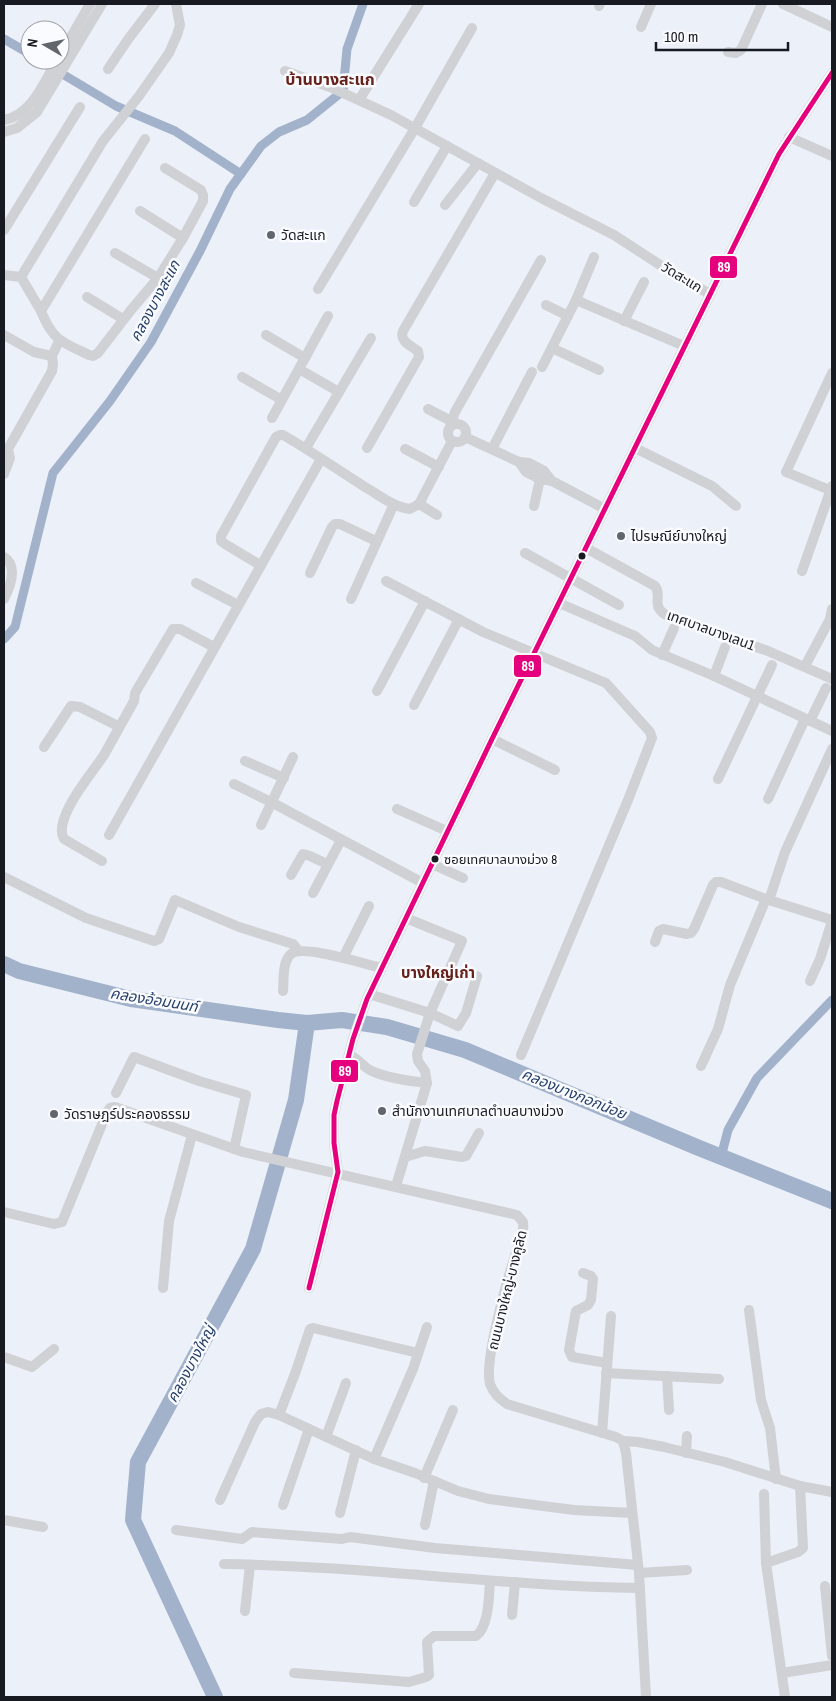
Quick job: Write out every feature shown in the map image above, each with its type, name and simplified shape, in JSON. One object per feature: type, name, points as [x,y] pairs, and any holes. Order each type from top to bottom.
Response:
[{"type":"street","points":[[70,39],[90,4]]},
{"type":"street","points":[[70,48],[102,4]]},
{"type":"street","points":[[108,69],[155,4]]},
{"type":"street","points":[[21,277],[87,166],[117,122],[140,96],[169,53],[180,25],[176,4]]},
{"type":"street","points":[[359,100],[419,4]]},
{"type":"street","points":[[641,27],[651,4]]},
{"type":"street","points":[[728,52],[736,53],[741,50],[762,4]]},
{"type":"street","points":[[783,4],[832,27]]},
{"type":"street","points":[[318,289],[415,128],[472,28]]},
{"type":"street","points":[[4,132],[17,128],[38,112],[56,70]]},
{"type":"street","name":"วัดสะแก","points":[[285,71],[330,87],[391,115],[495,173],[614,235],[677,276],[710,294]]},
{"type":"street","points":[[309,1288],[338,1172],[334,1142],[334,1115],[353,1039],[368,996],[684,346],[788,137],[832,73]]},
{"type":"street","points":[[4,120],[23,112],[53,78]]},
{"type":"street","points":[[4,230],[80,107]]},
{"type":"street","points":[[788,137],[832,156]]},
{"type":"street","points":[[42,311],[145,139]]},
{"type":"street","points":[[414,202],[446,146]]},
{"type":"street","points":[[446,205],[478,163]]},
{"type":"street","points":[[21,277],[42,311],[45,321],[59,341],[93,356],[98,353],[123,319],[158,278],[184,238],[203,201],[203,195],[200,190],[165,168]]},
{"type":"street","points":[[367,448],[419,357],[418,351],[403,340],[404,331],[495,173]]},
{"type":"street","points":[[140,211],[184,238]]},
{"type":"street","points":[[115,253],[158,278]]},
{"type":"street","points":[[542,367],[576,300],[594,257]]},
{"type":"street","points":[[452,441],[448,436],[450,424],[542,260]]},
{"type":"street","points":[[4,275],[21,277]]},
{"type":"street","points":[[624,321],[644,282]]},
{"type":"street","points":[[87,296],[123,319]]},
{"type":"street","points":[[576,300],[684,346]]},
{"type":"street","points":[[546,305],[568,316]]},
{"type":"street","points":[[272,418],[328,316]]},
{"type":"street","points":[[266,335],[305,358]]},
{"type":"street","points":[[5,338],[34,352],[52,356]]},
{"type":"street","points":[[306,448],[371,338]]},
{"type":"street","points":[[4,474],[10,458],[6,448],[52,371],[52,356],[59,341]]},
{"type":"street","points":[[552,348],[599,370]]},
{"type":"street","points":[[299,369],[339,392]]},
{"type":"street","points":[[492,449],[532,372]]},
{"type":"street","points":[[802,571],[832,489],[786,472],[832,374]]},
{"type":"street","points":[[242,376],[282,400]]},
{"type":"street","points":[[428,409],[450,424],[460,424],[465,429],[465,437]]},
{"type":"street","points":[[260,565],[225,544],[221,536],[276,437],[284,435],[394,504],[410,509],[419,504],[452,441]]},
{"type":"street","points":[[465,437],[519,462],[526,472],[542,475],[605,509]]},
{"type":"street","points":[[452,441],[459,441],[465,437]]},
{"type":"street","points":[[635,448],[712,486],[736,506]]},
{"type":"street","points":[[405,449],[439,467]]},
{"type":"street","points":[[109,835],[321,459]]},
{"type":"street","points":[[534,506],[542,475]]},
{"type":"street","points":[[350,598],[394,504]]},
{"type":"street","points":[[419,504],[437,515]]},
{"type":"street","points":[[310,573],[332,527],[336,524],[340,524],[376,541]]},
{"type":"street","name":"เทศบาลบางเลน1","points":[[586,548],[655,586],[657,590],[657,606],[659,611],[666,615],[768,651],[832,679]]},
{"type":"street","points":[[526,553],[572,577],[619,605]]},
{"type":"street","points":[[4,557],[10,561],[12,567],[8,591],[4,599]]},
{"type":"street","points":[[386,581],[483,632],[606,683],[650,732],[652,738],[521,1055]]},
{"type":"street","points":[[196,583],[238,605]]},
{"type":"street","points":[[377,691],[425,601]]},
{"type":"street","points":[[559,603],[635,636],[652,650],[714,676],[832,731]]},
{"type":"street","points":[[806,666],[830,619],[831,607]]},
{"type":"street","points":[[414,704],[458,619]]},
{"type":"street","points":[[662,654],[674,628]]},
{"type":"street","points":[[91,770],[93,761],[114,724],[128,700],[135,694],[172,629],[180,629],[214,647]]},
{"type":"street","points":[[714,676],[725,647]]},
{"type":"street","points":[[718,779],[772,664]]},
{"type":"street","points":[[768,798],[826,688]]},
{"type":"street","points":[[102,861],[64,839],[61,834],[62,822],[91,770],[104,755],[134,701],[135,694]]},
{"type":"street","points":[[44,748],[71,706],[80,707],[114,724]]},
{"type":"street","points":[[492,739],[555,770]]},
{"type":"street","points":[[701,1066],[718,1029],[730,985],[750,946],[769,900],[785,852],[832,749]]},
{"type":"street","points":[[261,825],[294,757]]},
{"type":"street","points":[[245,761],[284,778]]},
{"type":"street","points":[[234,784],[423,883]]},
{"type":"street","points":[[397,809],[447,831]]},
{"type":"street","points":[[313,894],[341,840]]},
{"type":"street","points":[[291,875],[303,854],[327,864]]},
{"type":"street","points":[[432,864],[463,878]]},
{"type":"street","points":[[4,877],[86,918],[154,941],[159,939],[175,900],[239,927],[293,944],[298,950],[343,958],[381,968]]},
{"type":"street","points":[[655,942],[660,931],[663,929],[686,934],[690,933],[694,929],[713,885],[716,882],[721,882],[832,920],[820,959],[810,981]]},
{"type":"street","points":[[343,958],[369,906]]},
{"type":"street","points":[[396,1186],[427,1083],[425,1071],[418,1061],[417,1054],[429,1017],[462,941],[406,918]]},
{"type":"street","points":[[283,991],[285,965],[290,955],[298,950]]},
{"type":"street","points":[[368,996],[458,1026],[466,1013],[477,976]]},
{"type":"street","points":[[349,1055],[370,1070],[378,1073],[427,1083]]},
{"type":"street","points":[[116,1093],[134,1057],[199,1081],[246,1095],[234,1149]]},
{"type":"street","name":"ถนนบางใหญ่-บางคูลัด","points":[[4,1212],[54,1224],[62,1222],[107,1112],[110,1108],[120,1108],[234,1149],[512,1213],[523,1222],[523,1232],[506,1285],[491,1354],[490,1382],[494,1393],[507,1404],[616,1437],[623,1441],[638,1442],[725,1462],[800,1486],[832,1492]]},
{"type":"street","points":[[405,1156],[425,1152],[466,1156],[480,1133]]},
{"type":"street","points":[[163,1288],[169,1221],[192,1135]]},
{"type":"street","points":[[583,1273],[591,1276],[593,1279],[591,1300],[588,1305],[576,1311],[569,1350],[572,1357],[607,1368],[667,1376],[719,1379]]},
{"type":"street","points":[[749,1310],[761,1400],[770,1428],[776,1479]]},
{"type":"street","points":[[602,1433],[611,1316]]},
{"type":"street","points":[[374,1459],[418,1353],[426,1327]]},
{"type":"street","points":[[279,1415],[309,1331],[313,1328],[418,1353]]},
{"type":"street","points":[[4,1357],[32,1367],[54,1349]]},
{"type":"street","points":[[667,1376],[669,1410]]},
{"type":"street","points":[[326,1437],[346,1383]]},
{"type":"street","points":[[425,1525],[429,1479],[453,1410]]},
{"type":"street","points":[[220,1500],[255,1422],[261,1414],[268,1412],[279,1415],[374,1459],[402,1468],[458,1491],[488,1499],[574,1510],[632,1513]]},
{"type":"street","points":[[283,1505],[309,1429]]},
{"type":"street","points":[[686,1453],[687,1436]]},
{"type":"street","points":[[623,1441],[626,1453],[640,1588],[646,1697]]},
{"type":"street","points":[[340,1513],[356,1450]]},
{"type":"street","points":[[766,1564],[798,1552],[803,1548],[800,1486]]},
{"type":"street","points":[[764,1494],[766,1564],[785,1697]]},
{"type":"street","points":[[4,1520],[43,1527]]},
{"type":"street","points":[[176,1530],[242,1539],[252,1532],[342,1539],[350,1537],[435,1548],[638,1569],[687,1570]]},
{"type":"street","points":[[224,1564],[285,1565],[586,1587],[640,1588]]},
{"type":"street","points":[[245,1611],[250,1565]]},
{"type":"street","points":[[294,1673],[409,1682],[426,1678],[429,1675],[427,1642],[430,1638],[434,1636],[476,1636],[480,1634],[485,1623],[490,1580]]},
{"type":"street","points":[[512,1615],[515,1582]]},
{"type":"street","points":[[825,1586],[832,1656]]},
{"type":"street","points":[[782,1673],[832,1665]]},
{"type":"waterway","name":"คลองบางสะแก","points":[[4,639],[15,627],[53,473],[110,401],[151,342],[200,251],[230,189],[261,146],[279,132],[307,120],[343,91],[347,49],[363,4]]},
{"type":"waterway","points":[[4,39],[20,48]]},
{"type":"waterway","points":[[56,70],[116,106],[175,131],[241,174]]},
{"type":"waterway","name":"คลองบางกอกน้อย","points":[[4,964],[19,971],[131,999],[278,1020],[307,1023],[342,1020],[387,1027],[465,1050],[699,1148],[832,1201]]},
{"type":"waterway","points":[[721,1157],[728,1130],[757,1078],[832,1000]]},
{"type":"waterway","name":"คลองบางใหญ่","points":[[215,1697],[133,1520],[138,1462],[253,1249],[296,1100],[307,1023]]},
{"type":"transit line","name":"89","points":[[309,1288],[338,1172],[334,1143],[334,1115],[353,1039],[367,999],[492,739],[779,154],[832,73]]},
{"type":"place","name":"วัดสะแก","points":[[271,235]]},
{"type":"place","name":"ไปรษณีย์บางใหญ่","points":[[621,536]]},
{"type":"place","name":"ซอยเทศบาลบางม่วง 8","points":[[435,859]]},
{"type":"place","name":"สํานักงานเทศบาลตําบลบางม่วง","points":[[382,1111]]},
{"type":"place","name":"วัดราษฎร์ประคองธรรม","points":[[54,1114]]},
{"type":"district","name":"บ้านบางสะแก","points":[[330,79]]},
{"type":"district","name":"บางใหญ่เก่า","points":[[438,973]]},
{"type":"water label","name":"คลองอ้อมนนท์","points":[[154,1000]]}]
